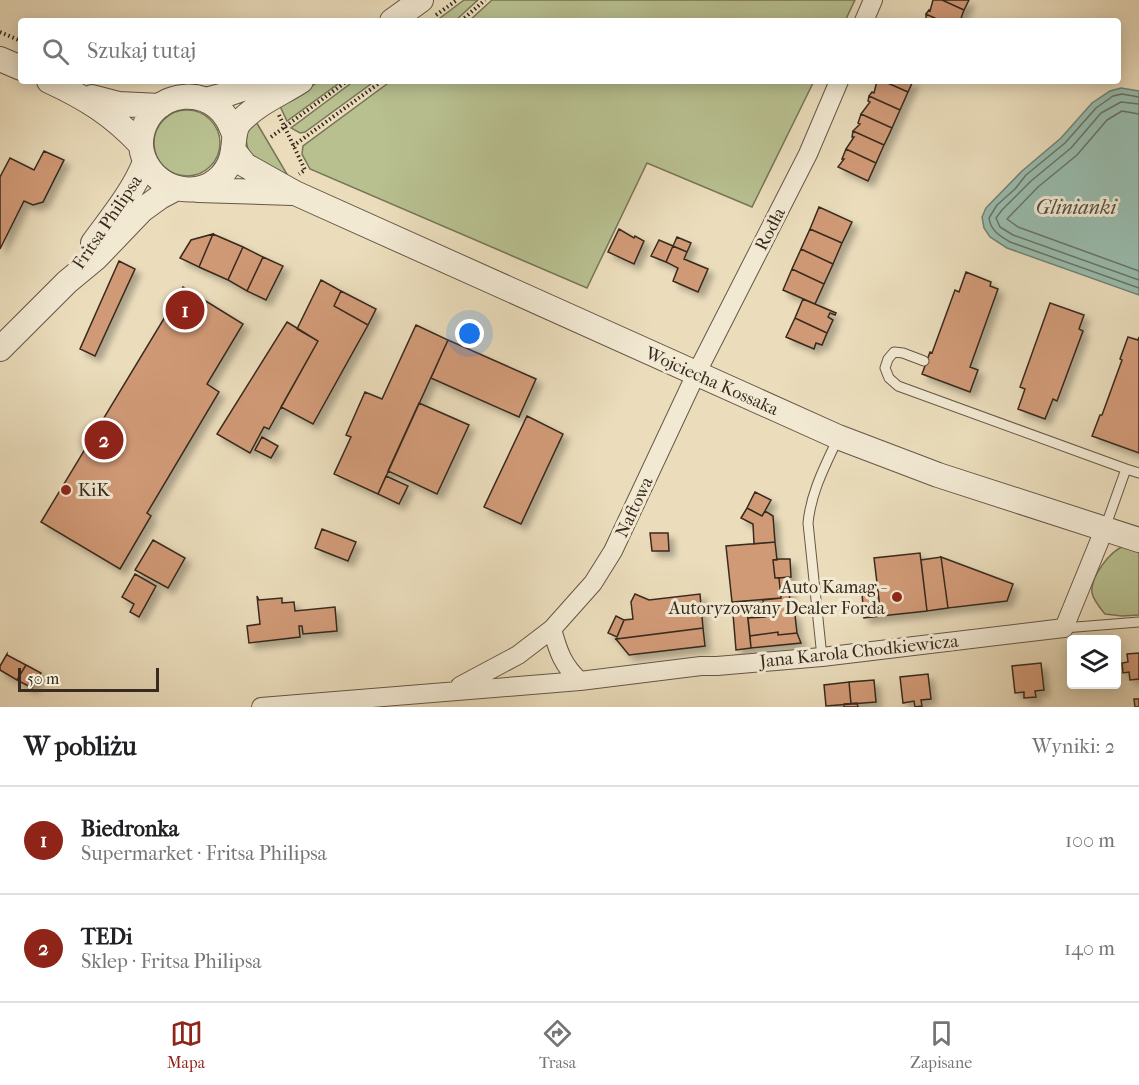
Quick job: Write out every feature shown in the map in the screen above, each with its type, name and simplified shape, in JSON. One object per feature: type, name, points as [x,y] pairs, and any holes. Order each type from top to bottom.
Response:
[{"type":"street","points":[[396,18],[421,0]]},
{"type":"street","points":[[865,18],[873,0]]},
{"type":"street","points":[[0,59],[18,67]]},
{"type":"street","points":[[56,84],[75,93],[120,123],[158,179],[185,189],[207,186],[220,177],[229,165],[237,125],[247,115],[296,84]]},
{"type":"street","points":[[205,100],[257,84]]},
{"type":"street","name":"Rodła","points":[[696,374],[808,154],[838,84]]},
{"type":"street","points":[[75,93],[119,104],[159,106]]},
{"type":"street","points":[[143,154],[144,127],[148,119],[159,106],[174,98],[190,96],[205,100],[218,108],[228,119],[234,142]]},
{"type":"street","name":"Wojciecha Kossaka","points":[[234,142],[245,165],[295,193],[838,437],[938,475],[1139,540]]},
{"type":"street","name":"Fritsa Philipsa","points":[[67,282],[87,250],[138,181],[143,154]]},
{"type":"street","name":"Wojciecha Kossaka","points":[[185,189],[295,193]]},
{"type":"street","name":"Fritsa Philipsa","points":[[0,349],[67,282],[96,258],[142,210],[160,197],[185,189]]},
{"type":"street","name":"Naftowa","points":[[454,691],[463,684],[518,656],[552,629],[593,583],[613,551],[696,374]]},
{"type":"street","points":[[1065,628],[1104,530]]},
{"type":"street","name":"Jana Karola Chodkiewicza","points":[[579,681],[701,666],[822,657],[1065,628]]},
{"type":"street","points":[[552,629],[561,659],[579,681]]},
{"type":"street","name":"Naftowa","points":[[261,707],[579,681]]},
{"type":"lane","points":[[924,361],[894,352],[885,368],[889,378],[898,386],[1139,473]]},
{"type":"lane","points":[[822,657],[808,523],[814,490],[838,437]]},
{"type":"lane","points":[[1104,530],[1126,469]]},
{"type":"lane","name":"Jana Karola Chodkiewicza","points":[[1065,628],[1139,622]]},
{"type":"path","points":[[433,18],[457,0]]},
{"type":"path","points":[[464,18],[485,0]]},
{"type":"path","points":[[0,32],[18,40]]},
{"type":"path","points":[[271,136],[342,84]]},
{"type":"path","points":[[293,146],[378,84]]},
{"type":"path","points":[[278,111],[305,170]]},
{"type":"green space","points":[[464,0],[478,0],[458,18],[440,18]]},
{"type":"green space","points":[[492,0],[855,0],[846,18],[472,18]]},
{"type":"green space","points":[[315,84],[338,84],[287,121],[279,104]]},
{"type":"green space","points":[[350,84],[371,84],[305,132],[300,133],[291,128]]},
{"type":"green space","points":[[387,84],[813,84],[752,207],[647,163],[587,288],[310,169],[302,154],[303,146]]},
{"type":"green space","points":[[181,110],[193,110],[205,115],[215,125],[220,143],[218,156],[205,171],[193,176],[181,176],[169,171],[159,161],[154,149],[154,137],[159,125],[169,115]]},
{"type":"green space","points":[[255,120],[291,181],[261,166],[251,156],[247,138],[248,131]]},
{"type":"green space","points":[[1124,546],[1139,549],[1139,615],[1105,614],[1092,593],[1094,580],[1102,565],[1113,553]]},
{"type":"water","name":"Glinianki","points":[[1121,88],[1139,91],[1139,295],[1007,248],[990,237],[984,228],[982,217],[986,208],[1022,171],[1061,138],[1092,103],[1110,91]]},
{"type":"building","points":[[933,0],[942,0],[964,10],[961,18],[935,18],[926,14],[930,11]]},
{"type":"building","points":[[942,0],[969,0],[964,10]]},
{"type":"building","points":[[876,84],[890,84],[908,92],[900,110],[869,96],[872,92],[874,93]]},
{"type":"building","points":[[890,84],[912,84],[908,92]]},
{"type":"building","points":[[869,96],[900,110],[892,128],[861,114],[870,102],[868,101]]},
{"type":"building","points":[[861,114],[892,128],[884,145],[853,131],[860,124],[858,123]]},
{"type":"building","points":[[853,131],[884,145],[876,163],[846,149],[854,137],[852,137]]},
{"type":"building","points":[[846,149],[876,163],[868,181],[838,167],[844,159],[842,159]]},
{"type":"building","points":[[44,151],[64,160],[43,202],[33,205],[24,201],[0,249],[0,177],[10,158],[34,170]]},
{"type":"building","points":[[819,207],[852,222],[842,243],[810,229]]},
{"type":"building","points":[[619,229],[644,241],[634,264],[608,252]]},
{"type":"building","points":[[810,229],[842,243],[833,264],[801,249]]},
{"type":"building","points":[[213,234],[243,247],[228,280],[199,267]]},
{"type":"building","points":[[213,234],[199,267],[180,258],[191,240]]},
{"type":"building","points":[[677,237],[691,243],[687,252],[673,246]]},
{"type":"building","points":[[659,240],[673,246],[666,262],[651,256]]},
{"type":"building","points":[[673,246],[687,252],[684,259],[708,269],[698,292],[673,281],[678,268],[666,262]]},
{"type":"building","points":[[243,247],[263,257],[247,291],[228,280]]},
{"type":"building","points":[[801,249],[833,264],[824,284],[792,269]]},
{"type":"building","points":[[263,257],[283,266],[266,300],[247,291]]},
{"type":"building","points":[[119,261],[135,269],[95,356],[80,349]]},
{"type":"building","points":[[792,269],[824,284],[815,304],[783,290]]},
{"type":"building","points":[[966,272],[991,282],[990,286],[998,289],[970,367],[978,370],[970,392],[922,374],[955,290],[959,292]]},
{"type":"building","points":[[321,280],[341,291],[334,306],[368,325],[313,424],[281,407],[318,341],[297,329]]},
{"type":"building","points":[[183,287],[243,324],[207,384],[219,392],[147,513],[151,516],[120,569],[41,522]]},
{"type":"building","points":[[341,291],[376,309],[368,325],[334,306]]},
{"type":"building","points":[[803,299],[836,313],[835,315],[830,313],[828,317],[833,320],[827,333],[795,318]]},
{"type":"building","points":[[1050,303],[1084,315],[1079,329],[1083,331],[1057,401],[1053,399],[1045,419],[1018,409],[1025,389],[1020,387]]},
{"type":"building","points":[[795,318],[827,333],[822,345],[816,343],[814,349],[786,337]]},
{"type":"building","points":[[287,322],[318,341],[269,429],[264,427],[250,453],[217,434]]},
{"type":"building","points":[[416,325],[448,340],[378,494],[334,474],[351,437],[346,435],[365,392],[382,399]]},
{"type":"building","points":[[1128,337],[1138,340],[1139,337],[1139,453],[1092,436],[1122,360],[1120,359]]},
{"type":"building","points":[[448,340],[536,379],[519,417],[431,378]]},
{"type":"building","points":[[419,403],[469,425],[437,494],[388,471]]},
{"type":"building","points":[[527,416],[563,434],[521,524],[484,507]]},
{"type":"building","points":[[262,437],[278,446],[271,458],[255,450]]},
{"type":"building","points":[[386,476],[408,486],[399,504],[378,494]]},
{"type":"building","points":[[755,492],[771,500],[762,516],[747,508]]},
{"type":"building","points":[[747,508],[762,516],[765,511],[773,516],[775,542],[754,544],[753,524],[741,518]]},
{"type":"building","points":[[322,529],[356,542],[348,561],[315,548]]},
{"type":"building","points":[[650,533],[668,533],[669,551],[652,551]]},
{"type":"building","points":[[153,540],[185,558],[168,588],[135,570]]},
{"type":"building","points":[[775,542],[777,560],[773,560],[775,578],[779,578],[781,598],[732,602],[726,546]]},
{"type":"building","points":[[920,553],[927,611],[881,616],[874,558]]},
{"type":"building","points":[[941,557],[948,608],[927,611],[921,560]]},
{"type":"building","points":[[941,557],[1013,584],[1007,601],[948,608]]},
{"type":"building","points":[[790,559],[791,577],[775,578],[773,560]]},
{"type":"building","points":[[135,574],[156,586],[139,617],[130,612],[134,604],[122,597]]},
{"type":"building","points":[[788,577],[791,615],[795,615],[797,633],[778,635],[778,632],[750,636],[748,618],[765,617],[763,600],[781,598],[779,578]]},
{"type":"building","points":[[878,592],[881,616],[864,618],[862,594]]},
{"type":"building","points":[[635,594],[649,600],[700,594],[703,628],[616,639],[624,620],[633,619],[631,602]]},
{"type":"building","points":[[257,596],[259,600],[282,598],[282,603],[294,602],[295,611],[335,607],[337,631],[303,634],[302,626],[299,626],[300,637],[249,643],[247,626],[260,624]]},
{"type":"building","points":[[746,601],[751,648],[736,650],[732,602]]},
{"type":"building","points":[[616,616],[624,620],[617,637],[608,633]]},
{"type":"building","points":[[703,628],[705,646],[629,655],[616,639]]},
{"type":"building","points":[[778,632],[778,635],[797,633],[801,643],[751,648],[750,636]]},
{"type":"building","points":[[1139,653],[1139,679],[1130,680],[1129,672],[1123,673],[1122,663],[1128,662],[1127,654]]},
{"type":"building","points":[[7,654],[26,665],[17,680],[0,670]]},
{"type":"building","points":[[1041,663],[1044,690],[1035,691],[1036,697],[1024,698],[1024,692],[1015,693],[1012,666]]},
{"type":"building","points":[[26,665],[41,673],[32,688],[17,680]]},
{"type":"building","points":[[928,674],[931,699],[921,700],[922,706],[915,707],[914,701],[903,703],[900,677]]},
{"type":"building","points":[[874,680],[876,702],[851,704],[849,682]]},
{"type":"building","points":[[849,682],[851,704],[826,706],[824,685]]},
{"type":"building","points":[[1134,699],[1139,699],[1139,707],[1135,707]]},
{"type":"building","points":[[857,703],[858,707],[844,707],[844,704]]},
{"type":"place","name":"Biedronka","points":[[185,310]]},
{"type":"place","name":"TEDi","points":[[104,440]]},
{"type":"place","name":"KiK","points":[[66,490]]},
{"type":"place","name":"Auto Kamag - Autoryzowany Dealer Forda","points":[[897,597]]}]
